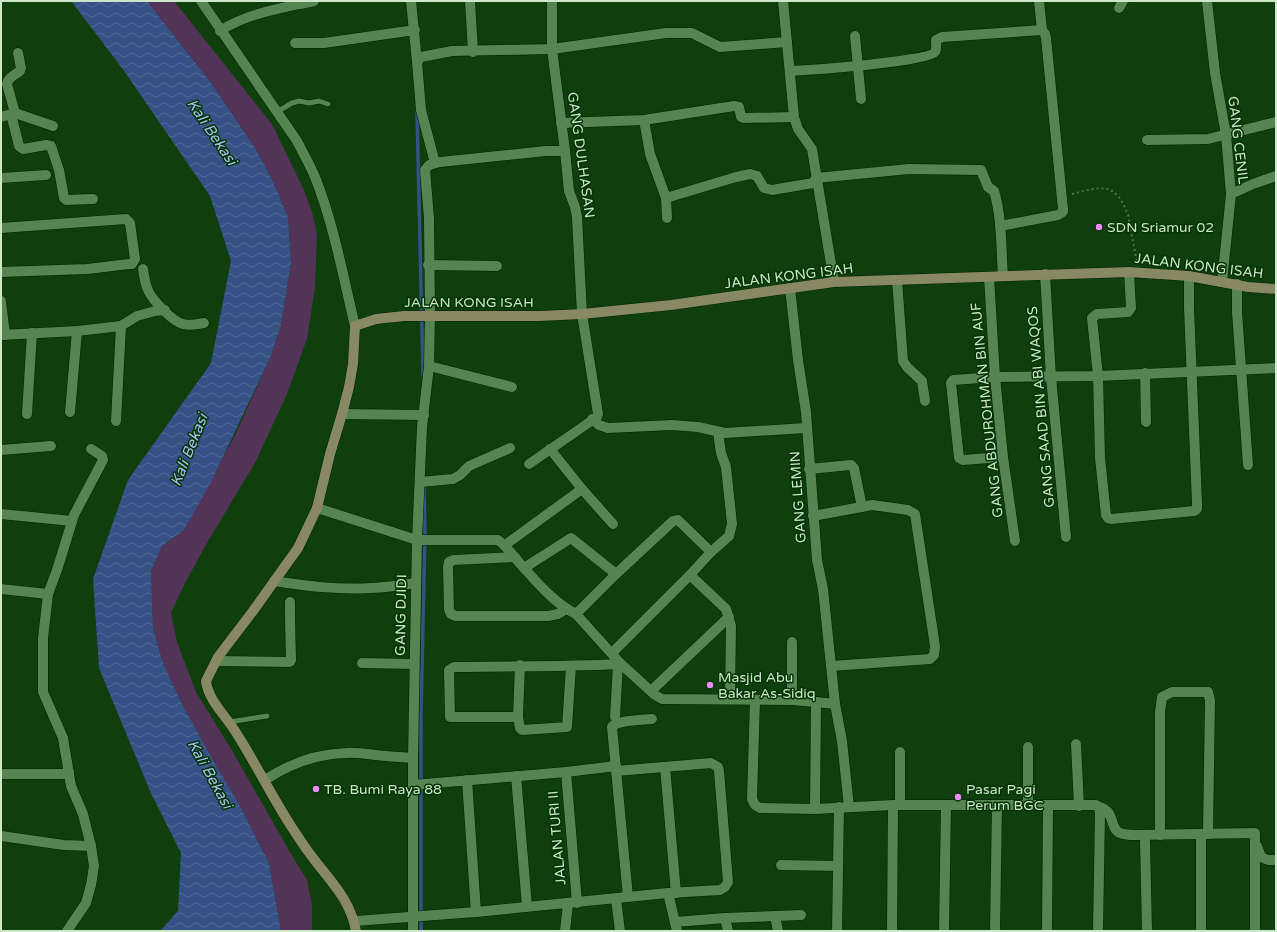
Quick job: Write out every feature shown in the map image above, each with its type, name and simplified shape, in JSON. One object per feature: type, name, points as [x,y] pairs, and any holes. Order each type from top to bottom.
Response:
[{"type":"street","points":[[201,1],[220,31],[297,141],[315,178],[329,220],[355,326],[353,364],[349,387],[330,454],[317,508],[298,548],[216,661],[207,678],[206,686],[210,695],[230,722],[282,811],[309,853],[343,895],[356,926],[413,916],[476,912],[527,906],[720,890],[727,885],[719,771],[718,767],[712,763],[566,772],[413,785]]},
{"type":"street","points":[[220,31],[231,23],[282,5],[314,1]]},
{"type":"street","points":[[411,1],[418,56],[421,110],[435,163],[546,150],[566,151]]},
{"type":"street","points":[[470,1],[473,52]]},
{"type":"street","name":"GANG DULHASAN","points":[[552,1],[552,49],[566,151],[569,191],[577,217],[582,314],[598,414],[597,417],[592,419]]},
{"type":"street","points":[[783,1],[794,117],[798,129],[812,149],[834,282]]},
{"type":"street","points":[[1000,226],[1058,215],[1063,212],[1063,196],[1046,38],[1042,30],[1039,1]]},
{"type":"street","name":"GANG CENIL","points":[[1207,1],[1215,73],[1226,135],[1231,194],[1222,282]]},
{"type":"street","points":[[295,43],[324,43],[415,30]]},
{"type":"street","points":[[790,71],[913,58],[934,53],[936,50],[936,40],[942,37],[1042,30]]},
{"type":"street","points":[[418,56],[452,51],[473,52],[552,49],[666,33],[686,32],[695,34],[720,47],[787,42]]},
{"type":"street","points":[[855,36],[861,99]]},
{"type":"street","points":[[18,53],[21,68],[20,71],[10,77],[7,84],[9,114],[20,148],[23,149],[46,145],[51,146],[59,170],[64,198],[66,200],[93,199]]},
{"type":"street","points":[[561,123],[644,120],[734,106],[739,107],[741,117],[744,118],[794,117]]},
{"type":"street","points":[[9,114],[53,126]]},
{"type":"street","points":[[644,120],[650,154],[666,198],[667,218]]},
{"type":"street","points":[[1147,140],[1208,139],[1276,122]]},
{"type":"street","name":"GANG DJIDI","points":[[413,931],[413,758],[416,540],[424,415],[429,366],[425,315],[429,218],[425,170],[428,165],[435,163]]},
{"type":"street","points":[[816,178],[909,169],[981,170],[988,187],[994,191],[1000,226],[1003,276]]},
{"type":"street","points":[[666,198],[750,174],[757,176],[764,188],[772,190],[813,183],[816,178]]},
{"type":"street","points":[[1,178],[46,175]]},
{"type":"street","points":[[1231,194],[1276,176]]},
{"type":"street","points":[[1,228],[126,219],[130,223],[135,259],[132,264],[87,269],[1,272]]},
{"type":"street","points":[[428,265],[497,266]]},
{"type":"street","points":[[143,269],[147,290],[158,304],[174,319],[181,324],[192,326],[204,323]]},
{"type":"street","points":[[1134,272],[1131,308],[1129,311],[1097,314],[1092,318],[1098,376],[1100,458],[1106,515],[1111,519],[1194,511],[1196,509],[1189,276]]},
{"type":"street","name":"JALAN KONG ISAH","points":[[355,326],[376,320],[404,316],[540,316],[582,314],[671,305],[834,282],[1134,272],[1189,276],[1248,287],[1276,289]]},
{"type":"street","name":"GANG SAAD BIN ABI WAQOS","points":[[1045,274],[1051,376],[1066,537]]},
{"type":"street","name":"GANG ABDUROHMAN BIN AUF","points":[[989,277],[1003,457],[1014,541]]},
{"type":"street","points":[[897,280],[903,361],[907,368],[922,382],[925,401]]},
{"type":"street","points":[[1237,284],[1237,312],[1248,465]]},
{"type":"street","name":"GANG LEMIN","points":[[790,288],[798,360],[806,412],[809,469],[817,560],[823,589],[835,704],[842,741],[850,807]]},
{"type":"street","points":[[1,301],[3,335],[77,331],[120,326],[137,316],[165,310]]},
{"type":"street","points":[[116,421],[120,326]]},
{"type":"street","points":[[70,412],[77,331]]},
{"type":"street","points":[[27,414],[32,333]]},
{"type":"street","points":[[429,366],[512,387]]},
{"type":"street","points":[[1003,457],[963,460],[959,458],[951,382],[956,379],[996,377],[1098,376],[1276,368]]},
{"type":"street","points":[[1145,373],[1146,422]]},
{"type":"street","points":[[342,414],[424,415]]},
{"type":"street","points":[[529,464],[592,419],[599,425],[608,428],[672,425],[698,427],[725,433],[806,428]]},
{"type":"street","points":[[612,653],[711,552],[729,536],[732,524],[726,467],[721,453],[718,432]]},
{"type":"street","points":[[1,450],[51,446]]},
{"type":"street","points":[[420,482],[453,480],[469,466],[510,448]]},
{"type":"street","points":[[67,931],[86,903],[94,866],[91,846],[83,814],[71,786],[63,738],[43,692],[43,638],[48,594],[72,521],[81,499],[103,460],[102,456],[91,449]]},
{"type":"street","points":[[550,449],[582,489],[613,524]]},
{"type":"street","points":[[809,469],[851,465],[854,468],[862,507]]},
{"type":"street","points":[[505,545],[582,489]]},
{"type":"street","points":[[814,516],[862,507],[883,506],[908,510],[915,514],[935,646],[934,655],[930,660],[831,666]]},
{"type":"street","points":[[317,508],[416,540],[498,540],[505,545],[524,568],[566,609],[576,614],[612,653],[619,664],[655,695],[662,699],[792,700],[835,704]]},
{"type":"street","points":[[1,514],[72,521]]},
{"type":"street","points":[[576,614],[674,520],[678,520],[711,552]]},
{"type":"street","points":[[524,568],[571,538],[616,574]]},
{"type":"street","points":[[515,557],[454,560],[450,562],[448,568],[449,610],[451,614],[456,616],[548,616],[558,614],[566,609]]},
{"type":"street","points":[[690,575],[726,609],[729,617],[731,626],[730,699]]},
{"type":"street","points":[[274,581],[340,589],[371,588],[416,583]]},
{"type":"street","points":[[1,589],[48,594]]},
{"type":"street","points":[[216,661],[290,662],[290,602]]},
{"type":"street","points":[[651,691],[729,617]]},
{"type":"street","points":[[792,642],[792,700]]},
{"type":"street","points":[[362,663],[414,664]]},
{"type":"street","points":[[518,717],[450,717],[448,671],[454,667],[619,664]]},
{"type":"street","points":[[615,717],[619,664]]},
{"type":"street","points":[[520,665],[518,717],[520,728],[522,730],[567,727],[571,666]]},
{"type":"street","points":[[1160,835],[1160,712],[1162,697],[1172,692],[1208,692],[1210,700],[1201,931]]},
{"type":"street","points":[[755,700],[753,802],[760,808],[815,809],[896,805],[1096,805],[1108,813],[1116,831],[1120,833],[1136,835],[1205,837],[1255,833],[1255,931]]},
{"type":"street","points":[[815,809],[816,702]]},
{"type":"street","points":[[628,897],[613,725],[623,722],[652,719]]},
{"type":"street","points":[[1076,744],[1079,806]]},
{"type":"street","points":[[1028,747],[1028,806]]},
{"type":"street","points":[[892,931],[896,805],[900,752]]},
{"type":"street","points":[[265,780],[280,770],[295,764],[311,758],[329,755],[365,753],[413,758]]},
{"type":"street","points":[[665,767],[672,893],[676,926],[725,918],[801,915]]},
{"type":"street","points":[[1,774],[64,774],[69,772]]},
{"type":"street","name":"JALAN TURI II","points":[[565,931],[572,903],[566,772]]},
{"type":"street","points":[[516,776],[527,906]]},
{"type":"street","points":[[467,780],[476,912]]},
{"type":"street","points":[[944,931],[946,805]]},
{"type":"street","points":[[995,931],[997,805]]},
{"type":"street","points":[[1047,931],[1048,805]]},
{"type":"street","points":[[1096,805],[1099,808],[1100,813],[1098,931]]},
{"type":"street","points":[[837,931],[839,808]]},
{"type":"street","points":[[1,836],[64,845],[91,846]]},
{"type":"street","points":[[1146,842],[1147,931]]},
{"type":"street","points":[[1256,842],[1261,857],[1268,860],[1276,860]]},
{"type":"street","points":[[781,865],[838,866]]},
{"type":"street","points":[[616,899],[620,931]]},
{"type":"street","points":[[774,916],[778,931]]},
{"type":"street","points":[[725,918],[728,931]]},
{"type":"lane","points":[[277,112],[296,102],[309,103],[319,101],[328,104]]},
{"type":"lane","points":[[230,722],[267,716]]},
{"type":"path","points":[[1063,196],[1098,188],[1115,192],[1125,207],[1128,215],[1134,272]]},
{"type":"shaded area","points":[[147,1],[174,1],[272,124],[304,190],[312,212],[317,234],[315,288],[307,339],[287,394],[256,461],[207,543],[184,585],[171,613],[177,642],[196,692],[233,752],[307,880],[312,904],[312,931],[281,931],[269,863],[239,804],[181,702],[163,663],[153,628],[151,571],[162,546],[184,530],[236,433],[270,358],[281,325],[291,263],[288,217],[272,179],[257,151],[212,84]]},
{"type":"water","name":"Kali Bekasi","points":[[71,1],[147,1],[212,84],[257,151],[272,179],[288,217],[291,263],[281,325],[270,358],[211,482],[184,530],[162,546],[151,571],[153,628],[163,663],[181,702],[239,804],[269,863],[281,931],[160,931],[178,911],[181,853],[150,791],[99,668],[93,579],[128,480],[211,363],[231,261],[210,196],[122,68]]},
{"type":"waterway","points":[[417,112],[423,376]]},
{"type":"waterway","points":[[421,931],[421,714],[425,534],[424,488]]},
{"type":"place","name":"SDN Sriamur 02","points":[[1099,227]]},
{"type":"place","name":"Masjid Abu Bakar As-Sidiq","points":[[710,685]]},
{"type":"place","name":"TB. Bumi Raya 88","points":[[316,789]]},
{"type":"place","name":"Pasar Pagi Perum BGC","points":[[958,797]]}]
